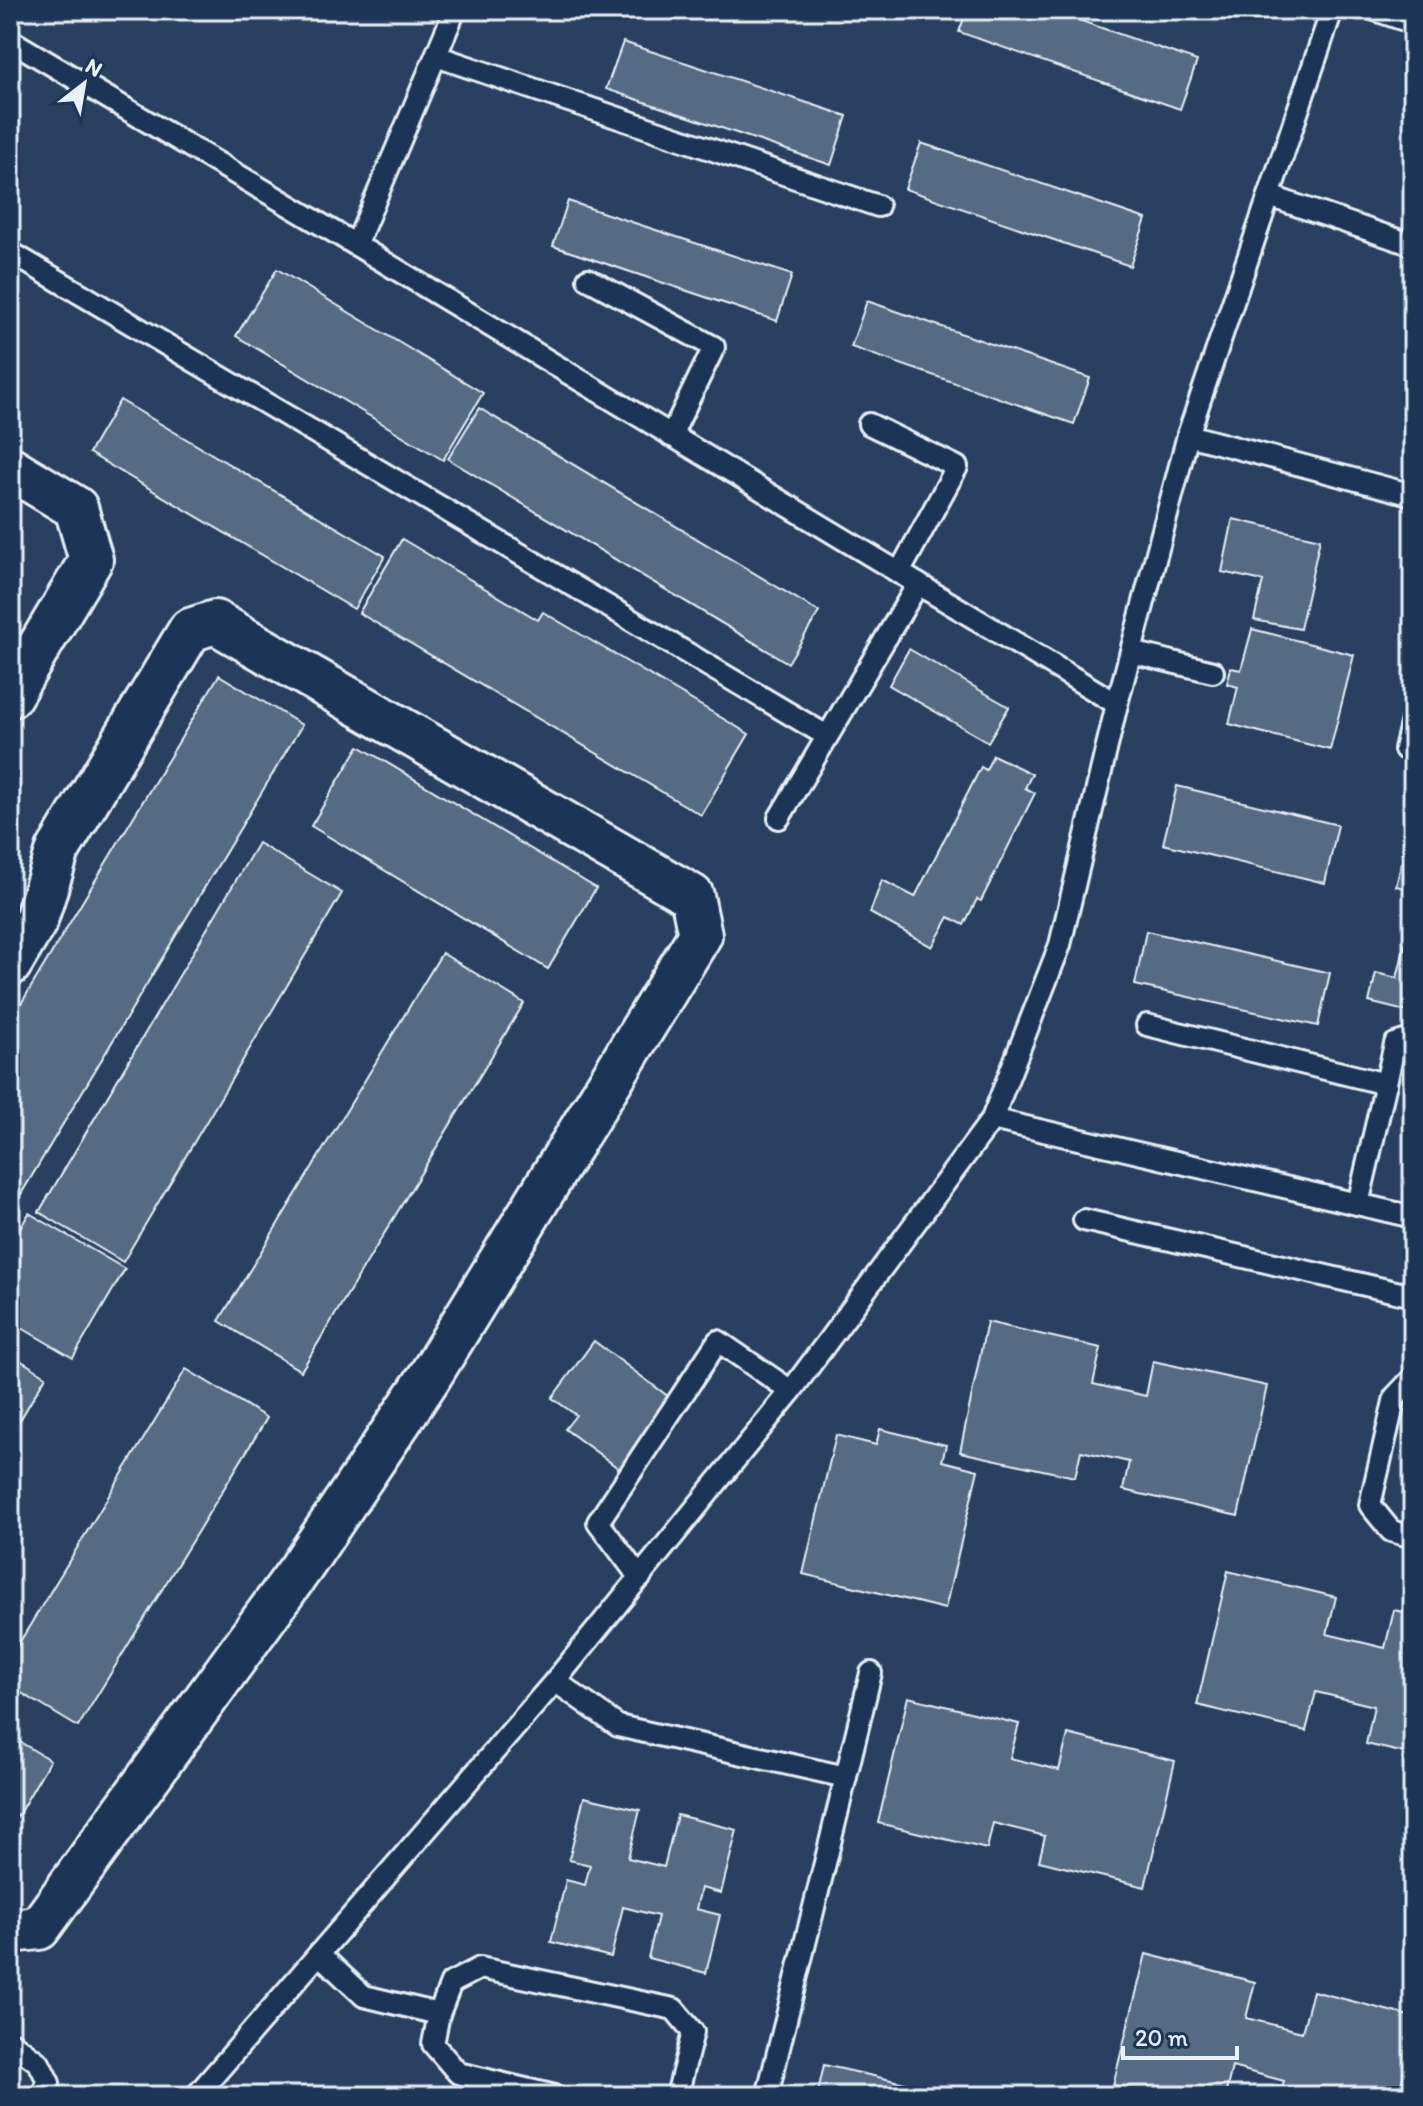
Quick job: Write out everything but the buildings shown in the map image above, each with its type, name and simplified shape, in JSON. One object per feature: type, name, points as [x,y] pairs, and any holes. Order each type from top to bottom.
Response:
[{"type":"street","points":[[10,468],[76,508],[91,560],[10,696]]},
{"type":"street","points":[[10,964],[36,920],[58,850],[190,630],[215,622],[692,896],[700,935],[428,1379],[301,1568],[39,1928],[10,1931]]},
{"type":"lane","points":[[356,245],[455,10]]},
{"type":"lane","points":[[196,2096],[555,1681],[640,1578],[791,1391],[992,1119],[1060,945],[1117,704],[1188,435],[1332,10]]},
{"type":"lane","points":[[1375,10],[1413,23]]},
{"type":"lane","points":[[10,40],[1117,704]]},
{"type":"lane","points":[[436,56],[878,206]]},
{"type":"lane","points":[[1269,196],[1413,245]]},
{"type":"lane","points":[[10,252],[827,736]]},
{"type":"lane","points":[[588,279],[714,347],[671,436]]},
{"type":"lane","points":[[869,424],[957,467],[899,573]]},
{"type":"lane","points":[[1188,435],[1413,495]]},
{"type":"lane","points":[[779,818],[918,584]]},
{"type":"lane","points":[[1131,652],[1213,672]]},
{"type":"lane","points":[[1405,749],[1413,716]]},
{"type":"lane","points":[[1147,1025],[1386,1084]]},
{"type":"lane","points":[[1358,1204],[1395,1044],[1413,1038]]},
{"type":"lane","points":[[992,1119],[1413,1217]]},
{"type":"lane","points":[[1084,1220],[1413,1296]]},
{"type":"lane","points":[[640,1578],[598,1522],[718,1341],[791,1391]]},
{"type":"lane","points":[[1413,1378],[1395,1397],[1370,1505],[1391,1531],[1413,1537]]},
{"type":"lane","points":[[767,2096],[871,1673]]},
{"type":"lane","points":[[555,1681],[618,1726],[846,1777]]},
{"type":"lane","points":[[319,1954],[364,1996],[439,2014]]},
{"type":"lane","points":[[555,2096],[458,2073],[433,2044],[439,2014],[451,1983],[480,1968],[674,2009],[693,2032],[677,2096]]},
{"type":"lane","points":[[10,2041],[39,2063],[49,2083],[40,2096]]}]
